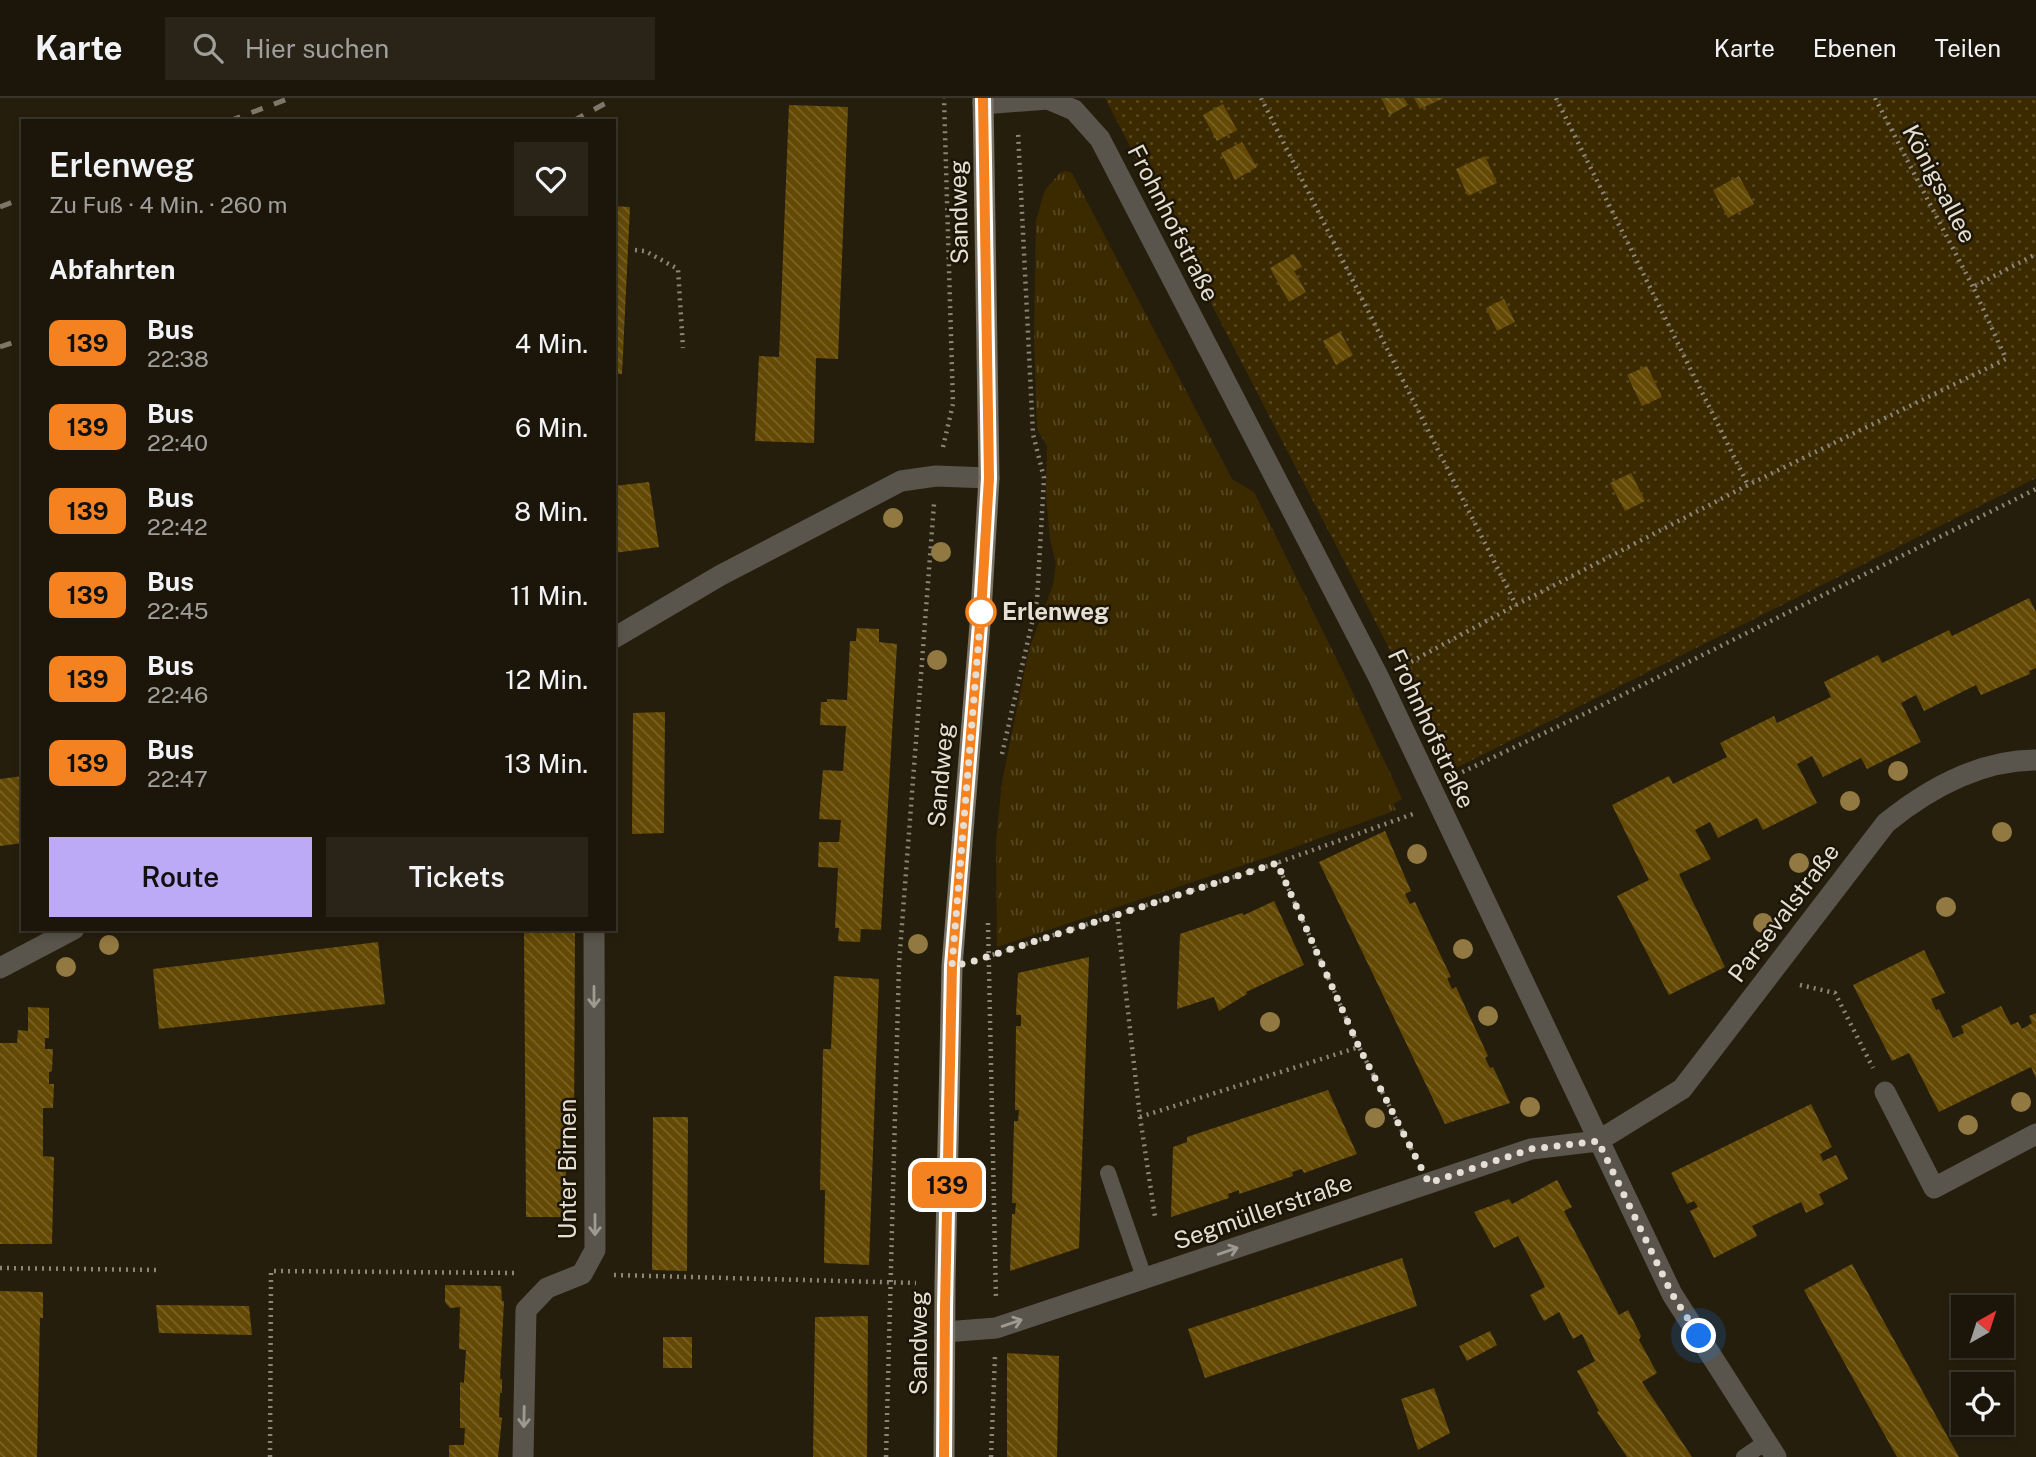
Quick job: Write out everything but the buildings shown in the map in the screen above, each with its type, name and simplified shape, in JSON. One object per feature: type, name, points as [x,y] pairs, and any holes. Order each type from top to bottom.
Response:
[{"type":"street","name":"Frohnhofstraße","points":[[983,101],[1048,99],[1074,110],[1100,139],[1379,678],[1672,1294],[1771,1449]]},
{"type":"street","name":"Sandweg","points":[[944,1457],[952,966],[981,612],[989,478],[983,101]]},
{"type":"street","points":[[616,637],[721,575],[901,481],[936,476],[989,478]]},
{"type":"street","name":"Parsevalstraße","points":[[1598,1141],[1682,1088],[1886,823],[1912,802],[1959,776],[2017,760],[2036,760]]},
{"type":"street","points":[[0,968],[70,931]]},
{"type":"street","name":"Unter Birnen","points":[[523,1457],[526,1310],[547,1288],[582,1274],[595,1250],[594,931]]},
{"type":"street","points":[[1885,1093],[1934,1188],[2036,1134]]},
{"type":"street","name":"Segmüllerstraße","points":[[944,1332],[996,1328],[1531,1149],[1598,1141]]},
{"type":"lane","points":[[1108,1173],[1145,1280]]},
{"type":"lane","points":[[1744,1457],[1771,1449]]},
{"type":"path","points":[[886,1457],[899,964],[936,476],[953,404],[944,98]]},
{"type":"path","points":[[1261,98],[1516,605]]},
{"type":"path","points":[[1379,678],[1748,485],[1556,98]]},
{"type":"path","name":"Königsallee","points":[[1748,485],[2006,359],[1973,286],[1875,98]]},
{"type":"path","points":[[1001,760],[1037,601],[1044,478],[1033,433],[1016,101]]},
{"type":"path","points":[[635,250],[645,251],[678,270],[683,348]]},
{"type":"path","points":[[1973,286],[2036,254]]},
{"type":"path","points":[[952,966],[988,957],[1277,863],[1434,796],[1583,715],[2036,489]]},
{"type":"path","points":[[1277,863],[1359,1047],[1429,1183]]},
{"type":"path","points":[[1117,915],[1155,1221]]},
{"type":"path","points":[[988,918],[996,1328],[991,1457]]},
{"type":"path","points":[[1769,977],[1835,992],[1885,1093]]},
{"type":"path","points":[[1140,1117],[1359,1047]]},
{"type":"path","points":[[0,1268],[157,1270]]},
{"type":"path","points":[[270,1457],[271,1271],[524,1273],[547,1288]]},
{"type":"path","points":[[582,1274],[945,1283]]},
{"type":"green space","points":[[1105,98],[2036,98],[2036,478],[1452,770]]},
{"type":"green space","points":[[1065,171],[1072,173],[1232,479],[1254,492],[1402,799],[1393,804],[1396,810],[1271,856],[997,947],[996,840],[1002,782],[1029,649],[1053,585],[1056,564],[1050,539],[1046,496],[1047,446],[1037,429],[1034,341],[1036,220],[1045,190]]},
{"type":"railway","points":[[234,119],[290,98]]},
{"type":"railway","points":[[577,119],[615,98]]},
{"type":"railway","points":[[0,207],[21,199]]},
{"type":"railway","points":[[0,347],[21,340]]},
{"type":"bus line","name":"139","points":[[944,1457],[952,966],[981,612],[989,478],[983,98]]},
{"type":"place","name":"Erlenweg","points":[[981,612]]},
{"type":"route","points":[[981,612],[952,966],[1277,863],[1359,1047],[1429,1183],[1531,1149],[1598,1141],[1672,1294],[1699,1336]]}]
